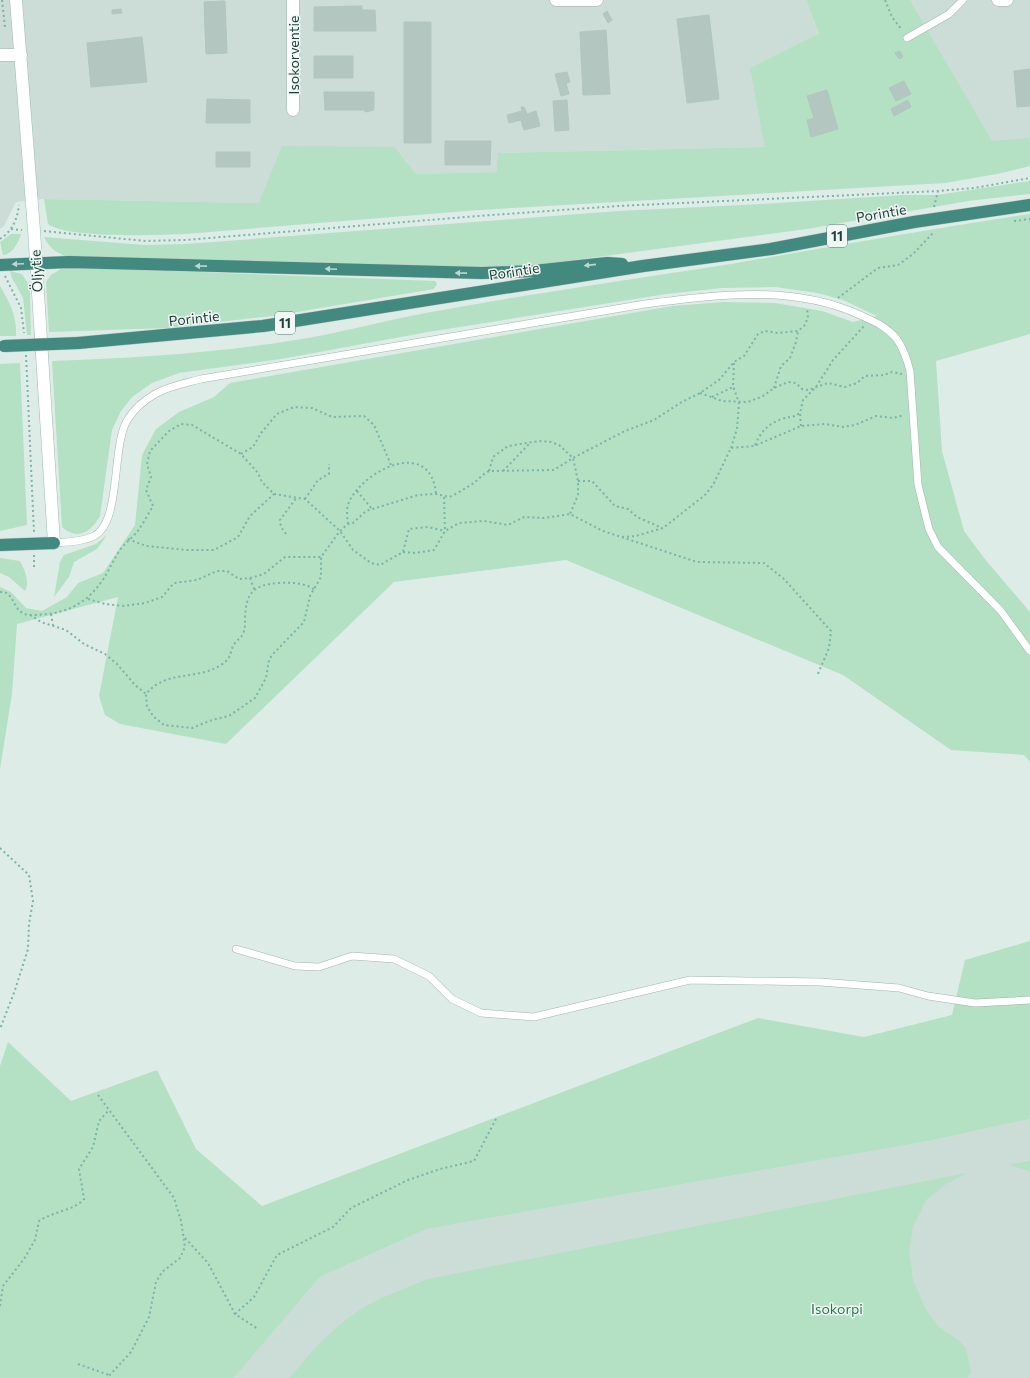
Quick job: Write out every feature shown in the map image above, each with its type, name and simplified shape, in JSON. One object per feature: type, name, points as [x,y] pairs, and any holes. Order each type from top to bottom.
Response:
[{"type":"highway","name":"Porintie","points":[[2,346],[78,343],[271,325],[643,266],[771,249],[914,222],[1030,205]]},
{"type":"highway","points":[[1,265],[69,262],[482,273],[534,271],[607,263],[643,266]]},
{"type":"highway","points":[[0,545],[54,543]]},
{"type":"main road","name":"Öljytie","points":[[16,0],[54,515],[54,543]]},
{"type":"main road","name":"Isokorventie","points":[[293,0],[293,110]]},
{"type":"main road","points":[[556,0],[598,0]]},
{"type":"main road","points":[[998,0],[1007,0]]},
{"type":"main road","points":[[0,55],[21,55]]},
{"type":"lane","points":[[907,38],[949,14],[963,0]]},
{"type":"lane","points":[[54,543],[94,536],[104,527],[109,514],[122,437],[127,420],[141,404],[155,393],[175,386],[217,376],[645,304],[700,297],[752,294],[790,296],[831,304],[871,320],[884,327],[896,338],[906,356],[910,371],[918,485],[929,529],[938,547],[1002,612],[1030,651]]},
{"type":"lane","points":[[236,949],[295,966],[319,967],[352,956],[394,959],[430,976],[452,999],[480,1013],[534,1017],[690,980],[820,982],[899,988],[928,996],[975,1003],[1030,1000]]},
{"type":"path","points":[[2,0],[6,33]]},
{"type":"path","points":[[884,0],[892,17],[907,38]]},
{"type":"path","points":[[11,229],[146,241],[185,240],[618,206],[938,192],[974,188],[1030,178]]},
{"type":"path","points":[[0,239],[11,229],[17,220],[20,199]]},
{"type":"path","points":[[831,304],[845,291],[857,285],[878,268],[898,264],[908,257],[933,232]]},
{"type":"path","points":[[1,265],[8,285],[18,299],[21,308],[24,335]]},
{"type":"path","points":[[314,589],[304,584],[286,582],[265,584],[254,589],[246,601],[244,632],[235,643],[230,657],[207,672],[172,676],[151,688],[146,694],[147,707],[154,717],[164,725],[192,728],[212,720],[229,716],[255,698],[266,678],[269,660],[272,655],[304,622],[310,596],[314,589],[320,577],[321,557],[340,531],[348,524],[353,523],[362,514],[372,509],[418,495],[436,494],[449,497],[468,487],[481,475],[489,471],[554,470],[573,458],[625,431],[654,420],[680,403],[700,393],[719,380],[734,362],[744,356],[758,334],[765,332],[778,333],[798,331],[804,326],[808,318],[805,298]]},
{"type":"path","points":[[801,426],[800,414],[803,400],[816,387],[833,360],[871,320]]},
{"type":"path","points":[[774,388],[781,366],[790,358],[796,342],[798,331]]},
{"type":"path","points":[[25,348],[34,567]]},
{"type":"path","points":[[621,537],[636,536],[663,528],[705,495],[713,485],[731,448],[737,429],[739,403],[733,386],[734,362]]},
{"type":"path","points":[[700,393],[722,401],[739,403],[748,402],[763,396],[774,388],[788,382],[796,383],[802,389],[808,390],[828,383],[845,387],[857,383],[865,376],[884,375],[892,372],[902,374],[910,371]]},
{"type":"path","points":[[710,397],[733,386]]},
{"type":"path","points":[[241,454],[253,447],[261,433],[277,414],[294,407],[312,408],[332,417],[364,416],[374,425],[391,465]]},
{"type":"path","points":[[731,448],[754,446],[801,426],[825,424],[843,427],[855,425],[876,416],[893,418],[913,413]]},
{"type":"path","points":[[754,446],[763,428],[783,418],[792,418],[800,414]]},
{"type":"path","points":[[30,616],[65,611],[88,599],[102,581],[112,562],[128,540],[137,531],[153,506],[146,490],[151,476],[147,464],[150,451],[169,431],[181,424],[192,425],[241,454],[258,473],[262,482],[274,494],[305,499],[340,531],[353,550],[371,563],[380,565],[403,552],[415,553],[434,550],[445,531],[459,523],[484,521],[508,525],[524,517],[544,518],[570,514],[602,531],[698,562],[764,563],[784,579],[831,631],[829,648],[817,676]]},
{"type":"path","points":[[489,471],[493,457],[508,446],[539,441],[551,442],[559,445],[573,458],[578,481],[578,495],[570,514]]},
{"type":"path","points":[[502,472],[530,443]]},
{"type":"path","points":[[348,524],[346,514],[350,500],[364,481],[391,465],[404,462],[419,464],[435,481],[436,494]]},
{"type":"path","points":[[305,499],[318,480],[329,474],[329,464]]},
{"type":"path","points":[[578,481],[592,482],[615,506],[628,509],[637,517],[663,528]]},
{"type":"path","points":[[357,491],[372,509]]},
{"type":"path","points":[[128,540],[146,546],[186,550],[214,550],[238,537],[250,516],[274,494]]},
{"type":"path","points":[[286,534],[281,527],[280,520],[297,497]]},
{"type":"path","points":[[444,497],[445,531]]},
{"type":"path","points":[[403,552],[409,529],[428,527],[445,531]]},
{"type":"path","points":[[88,599],[105,604],[124,606],[145,603],[162,597],[174,583],[197,580],[216,571],[227,571],[239,579],[250,578],[264,574],[285,557],[321,557]]},
{"type":"path","points":[[250,578],[254,589]]},
{"type":"path","points":[[0,592],[8,594],[14,601],[15,609],[22,614],[66,630],[84,644],[105,654],[117,664],[135,685],[146,694]]},
{"type":"path","points":[[51,614],[53,625]]},
{"type":"path","points":[[0,848],[29,875],[33,901],[28,924],[28,949],[15,990],[0,1028]]},
{"type":"path","points":[[78,1364],[108,1377],[131,1352],[149,1317],[156,1282],[162,1272],[180,1258],[184,1247],[184,1237],[174,1198],[98,1095]]},
{"type":"path","points":[[0,1306],[3,1286],[24,1260],[35,1240],[39,1221],[49,1214],[79,1205],[84,1199],[79,1169],[93,1147],[99,1121],[109,1110]]},
{"type":"path","points":[[235,1314],[254,1297],[277,1255],[333,1227],[351,1208],[408,1180],[440,1169],[474,1161],[497,1117]]},
{"type":"path","points":[[184,1237],[208,1263],[235,1314],[258,1328]]},
{"type":"shaded area","points":[[0,0],[806,0],[819,33],[751,68],[766,147],[498,153],[498,172],[416,174],[395,147],[259,203],[44,199],[16,202],[4,226],[0,229]]},
{"type":"shaded area","points":[[910,0],[1030,0],[1030,138],[992,142]]},
{"type":"shaded area","points":[[1030,1119],[1030,1378],[234,1378],[320,1277],[427,1229],[929,1141]]},
{"type":"green space","points":[[806,0],[910,0],[992,141],[1030,138],[1030,166],[997,174],[945,183],[479,210],[185,234],[93,234],[59,229],[48,224],[44,199],[259,203],[282,146],[395,147],[416,174],[497,172],[498,153],[765,147],[750,68],[819,33]]},
{"type":"green space","points":[[1030,181],[1030,194],[968,201],[807,229],[515,268],[69,257],[54,250],[44,237],[144,245],[186,244],[618,211],[903,195],[937,195]]},
{"type":"green space","points":[[1030,214],[1030,334],[936,361],[942,451],[964,531],[984,558],[1030,612],[1030,762],[1024,755],[951,750],[843,675],[566,560],[394,582],[226,744],[120,724],[105,715],[99,696],[118,597],[17,624],[12,694],[0,769],[0,587],[11,592],[26,608],[42,611],[67,597],[78,583],[103,573],[135,525],[142,455],[156,429],[179,412],[214,397],[230,383],[672,306],[723,302],[775,303],[822,311],[853,322],[877,316],[843,300],[817,293],[776,287],[722,288],[666,294],[428,332],[281,359],[179,373],[152,383],[132,397],[121,411],[112,430],[100,516],[93,526],[84,533],[79,534],[68,531],[62,527],[52,361],[188,353],[290,341],[413,315]]},
{"type":"green space","points":[[11,234],[21,234],[17,244],[10,253],[3,255],[0,242]]},
{"type":"green space","points":[[64,267],[435,281],[437,284],[434,289],[279,315],[167,328],[49,332],[46,282],[51,275]]},
{"type":"green space","points":[[10,271],[22,274],[29,285],[31,335],[27,335],[23,298],[12,278]]},
{"type":"green space","points":[[0,286],[7,298],[14,316],[16,336],[0,336]]},
{"type":"green space","points":[[20,363],[27,525],[0,531],[0,364]]},
{"type":"green space","points":[[107,535],[97,549],[74,562],[69,577],[54,597],[60,562],[64,555],[96,544]]},
{"type":"green space","points":[[0,558],[20,561],[27,580],[25,591],[9,577],[0,573]]},
{"type":"green space","points":[[1030,941],[1030,1119],[929,1141],[427,1229],[320,1277],[234,1378],[0,1378],[0,1066],[8,1042],[71,1101],[157,1070],[196,1149],[262,1206],[758,1018],[864,1037],[952,1015],[965,960]]},
{"type":"green space","points":[[1030,1161],[1030,1171],[1008,1165]]},
{"type":"green space","name":"Isokorpi","points":[[967,1173],[946,1184],[926,1200],[913,1227],[909,1250],[913,1280],[926,1310],[939,1327],[958,1340],[966,1348],[971,1372],[967,1378],[290,1378],[306,1358],[333,1331],[352,1315],[395,1292],[428,1279]]},
{"type":"building","points":[[225,1],[227,53],[206,54],[204,2]]},
{"type":"building","points":[[362,6],[362,10],[375,10],[376,31],[314,31],[314,7]]},
{"type":"building","points":[[121,9],[122,13],[112,14],[112,10]]},
{"type":"building","points":[[607,11],[612,20],[608,23],[603,14]]},
{"type":"building","points":[[709,15],[719,99],[687,103],[677,19]]},
{"type":"building","points":[[404,22],[431,22],[431,143],[404,143]]},
{"type":"building","points":[[606,30],[610,94],[583,95],[580,32]]},
{"type":"building","points":[[142,37],[147,82],[91,87],[87,43]]},
{"type":"building","points":[[900,51],[903,57],[899,59],[895,53]]},
{"type":"building","points":[[314,56],[353,56],[353,78],[314,78]]},
{"type":"building","points":[[1030,69],[1030,106],[1017,107],[1014,71]]},
{"type":"building","points":[[567,72],[570,82],[566,83],[569,94],[561,96],[555,74]]},
{"type":"building","points":[[904,81],[911,94],[896,101],[889,88]]},
{"type":"building","points":[[827,90],[838,129],[811,137],[807,120],[814,118],[807,96]]},
{"type":"building","points":[[324,92],[374,92],[374,110],[365,112],[365,110],[325,110]]},
{"type":"building","points":[[207,99],[250,100],[250,123],[206,123]]},
{"type":"building","points":[[567,100],[569,130],[555,131],[553,101]]},
{"type":"building","points":[[908,100],[911,107],[894,116],[891,109]]},
{"type":"building","points":[[521,107],[524,107],[527,114],[536,111],[540,126],[524,130],[521,120],[509,123],[507,115],[522,111]]},
{"type":"building","points":[[445,141],[491,141],[490,165],[445,165]]},
{"type":"building","points":[[216,152],[250,152],[250,167],[216,167]]}]
